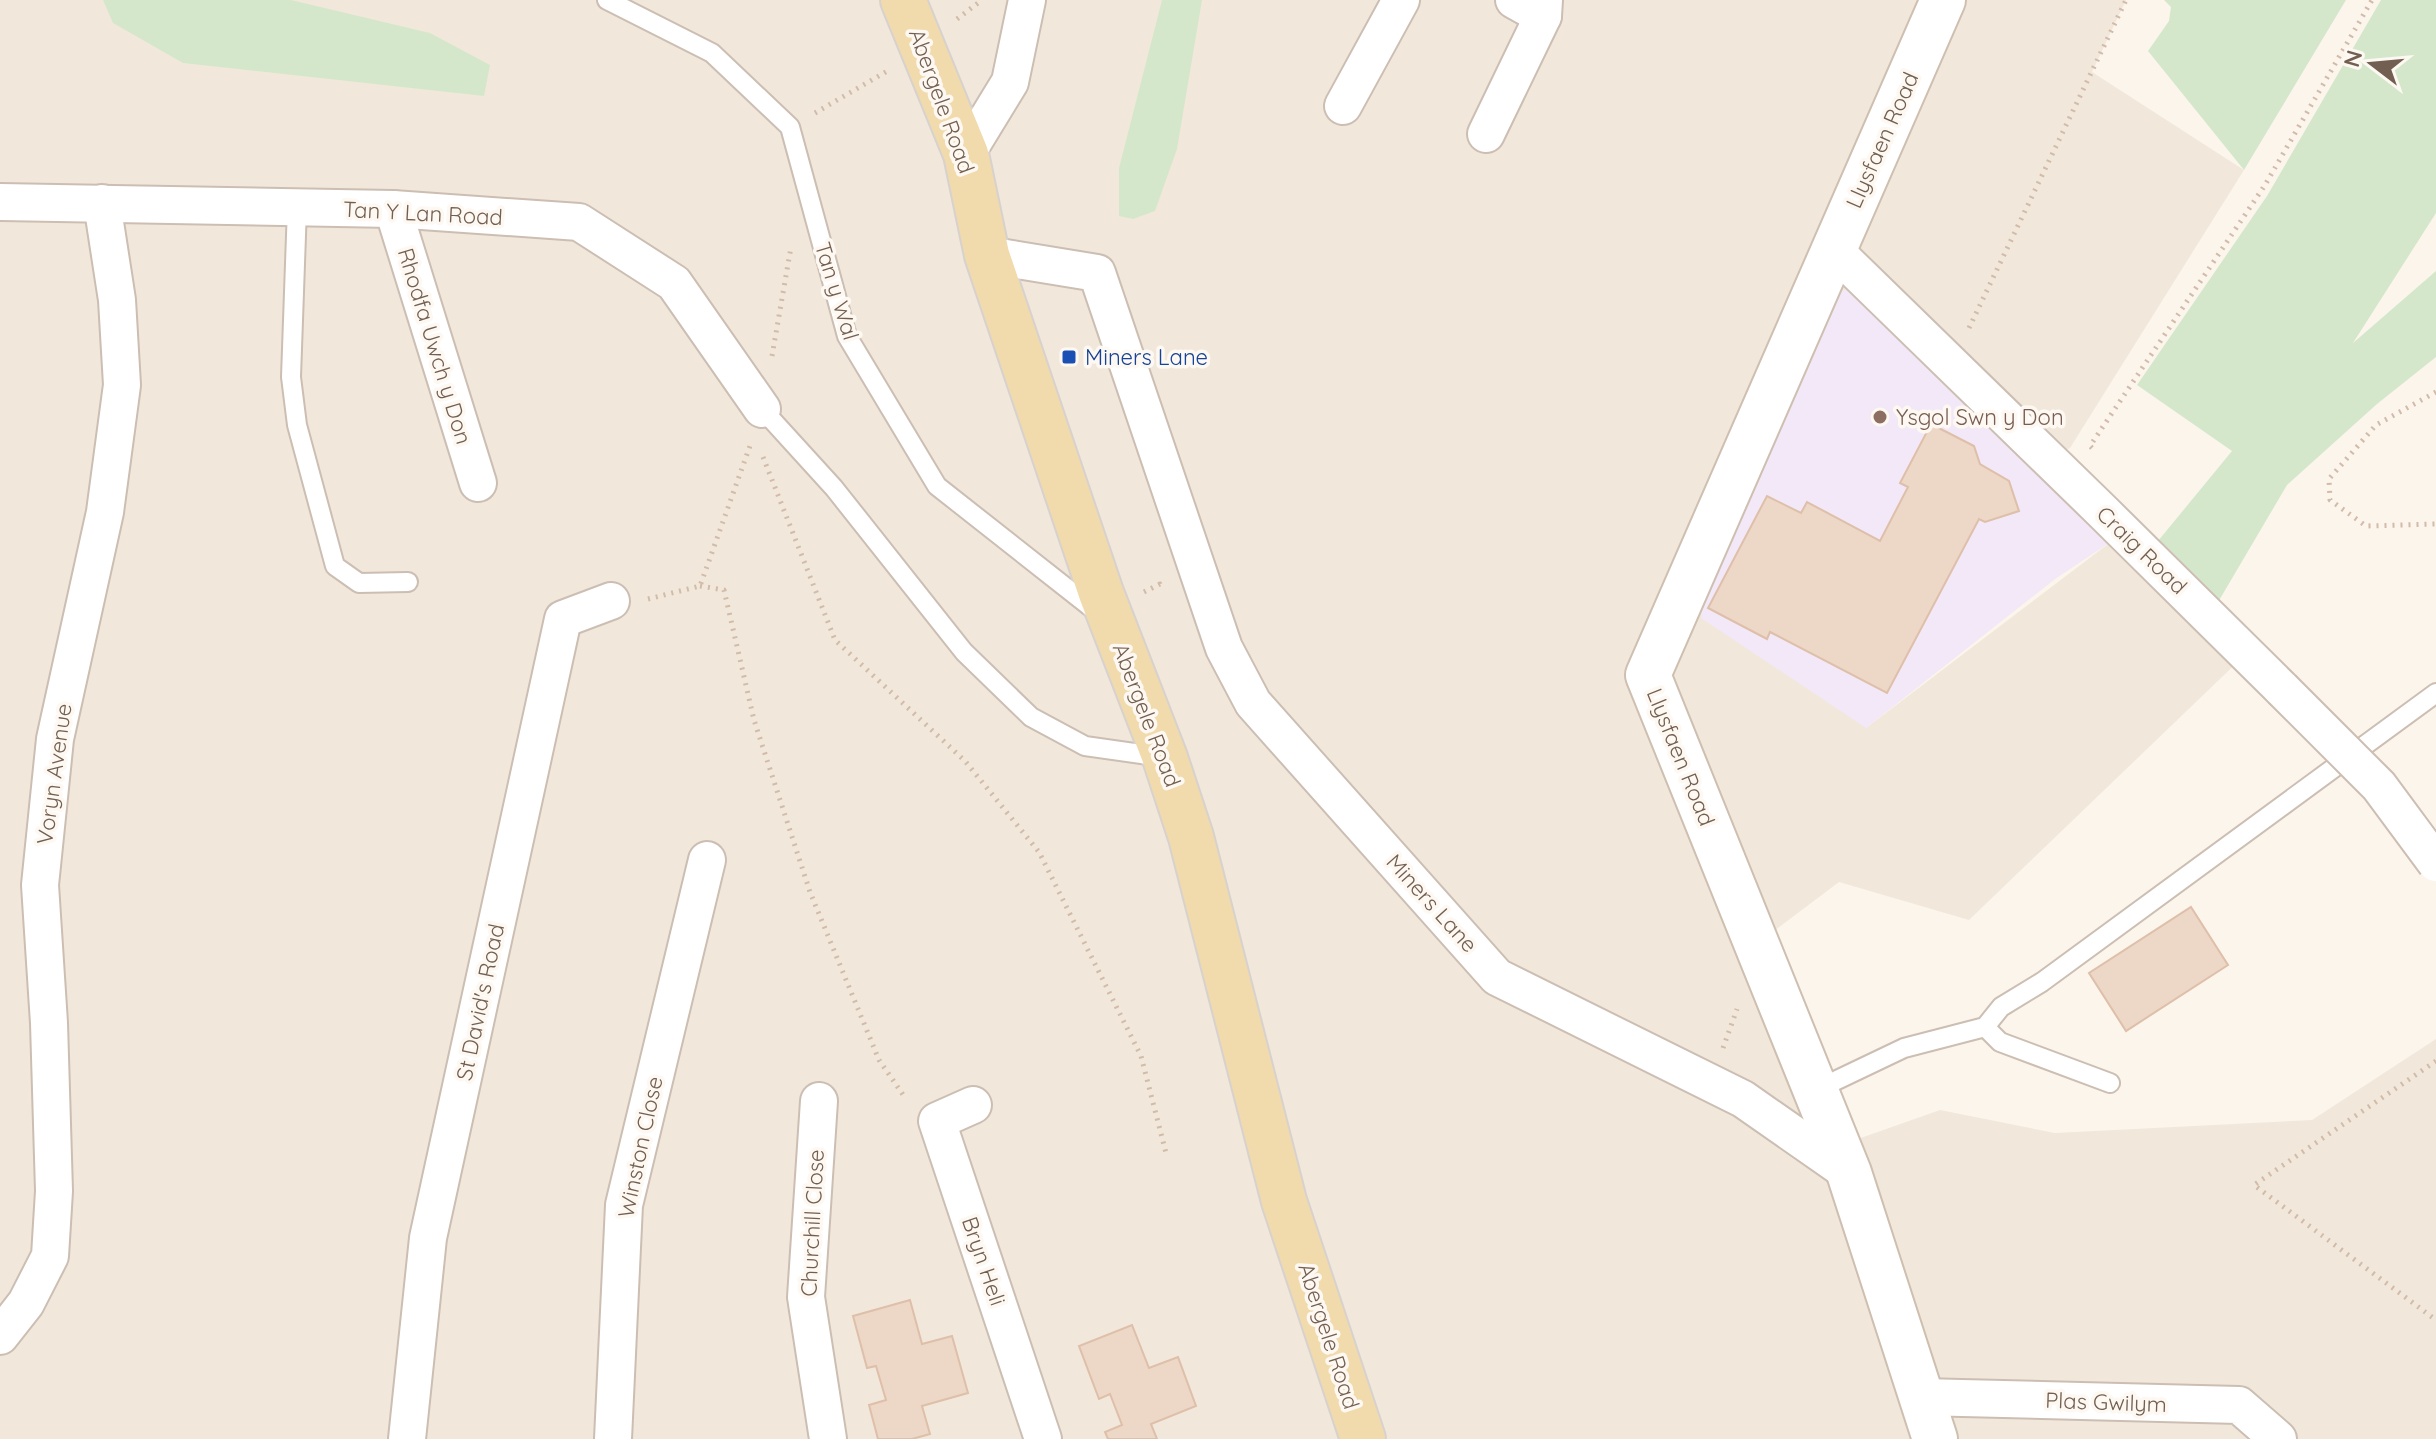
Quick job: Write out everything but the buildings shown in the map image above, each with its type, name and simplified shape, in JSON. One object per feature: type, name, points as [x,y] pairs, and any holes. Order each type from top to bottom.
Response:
[{"type":"main road","name":"Abergele Road","points":[[903,0],[966,154],[987,255],[1112,624],[1165,758],[1191,837],[1284,1201],[1363,1439]]},
{"type":"street","points":[[966,154],[1010,82],[1027,0]]},
{"type":"street","points":[[1343,106],[1401,0]]},
{"type":"street","name":"Llysfaen Road","points":[[1935,1439],[1849,1173],[1648,675],[1943,0]]},
{"type":"street","points":[[1486,134],[1534,5]]},
{"type":"street","name":"Tan Y Lan Road","points":[[0,202],[393,209],[579,222],[674,283],[762,409]]},
{"type":"street","name":"Voryn Avenue","points":[[0,1336],[26,1303],[50,1256],[54,1191],[49,1023],[40,885],[55,739],[105,512],[122,385],[117,300],[102,203]]},
{"type":"street","name":"Rhodfa Uwch y Don","points":[[393,209],[478,483]]},
{"type":"street","name":"Craig Road","points":[[1834,250],[2126,538],[2214,617],[2379,786],[2436,863]]},
{"type":"street","name":"Miners Lane","points":[[987,255],[1097,273],[1224,648],[1253,703],[1497,977],[1743,1099],[1849,1173]]},
{"type":"street","name":"St David's Road","points":[[407,1439],[428,1238],[563,619],[611,601]]},
{"type":"street","name":"Winston Close","points":[[613,1439],[624,1205],[707,860]]},
{"type":"street","name":"Churchill Close","points":[[819,1101],[806,1297],[828,1439]]},
{"type":"street","points":[[937,1121],[973,1105]]},
{"type":"street","name":"Bryn Heli","points":[[937,1121],[1043,1439]]},
{"type":"street","name":"Plas Gwilym","points":[[1921,1397],[2239,1405],[2278,1439]]},
{"type":"lane","points":[[607,0],[712,53],[790,127]]},
{"type":"lane","name":"Tan y Wal","points":[[790,127],[847,336],[937,486],[1112,624]]},
{"type":"lane","points":[[297,207],[291,377],[297,425],[335,566],[359,583],[408,582]]},
{"type":"lane","points":[[762,409],[834,488],[964,652],[1031,717],[1085,746],[1165,758]]},
{"type":"lane","points":[[1816,1090],[1904,1048],[1985,1027],[2001,1007],[2042,982],[2436,693]]},
{"type":"lane","points":[[1985,1027],[2000,1042],[2110,1083]]},
{"type":"path","points":[[953,22],[982,0]]},
{"type":"path","points":[[1952,365],[2126,0]]},
{"type":"path","points":[[2100,455],[2090,446],[2265,185],[2372,0]]},
{"type":"path","points":[[790,127],[899,63]]},
{"type":"path","points":[[762,409],[793,237]]},
{"type":"path","points":[[2436,392],[2376,425],[2329,479],[2330,500],[2366,526],[2436,524]]},
{"type":"path","points":[[700,586],[754,434],[835,640],[965,761],[1039,852],[1141,1056],[1166,1153]]},
{"type":"path","points":[[611,601],[658,598],[700,586],[724,590],[754,720],[806,878],[879,1060],[901,1095],[937,1121]]},
{"type":"path","points":[[2436,1061],[2254,1185],[2436,1320]]},
{"type":"shaded area","points":[[0,0],[2126,0],[2092,72],[2244,170],[2070,448],[2048,458],[1866,728],[2112,541],[2247,653],[1969,920],[1839,882],[1757,944],[1838,1146],[1940,1110],[2055,1133],[2312,1120],[2436,1039],[2436,1439],[0,1439]]},
{"type":"shaded area","name":"Ysgol Swn y Don","points":[[1848,289],[2112,541],[2055,579],[1866,728],[1701,618],[1705,581],[1830,294]]},
{"type":"green space","points":[[103,0],[291,0],[430,33],[490,65],[484,96],[183,63],[113,23]]},
{"type":"green space","points":[[1162,0],[1202,0],[1177,149],[1155,211],[1133,219],[1119,216],[1119,168]]},
{"type":"green space","points":[[2164,0],[2346,0],[2244,170],[2148,51],[2169,21],[2171,7]]},
{"type":"green space","points":[[2381,0],[2436,0],[2436,213],[2353,343],[2436,271],[2436,357],[2377,404],[2287,485],[2214,609],[2158,541],[2232,451],[2137,385],[2267,196]]},
{"type":"place","name":"Miners Lane","points":[[1069,357]]},
{"type":"place","name":"Ysgol Swn y Don","points":[[1880,417]]}]
